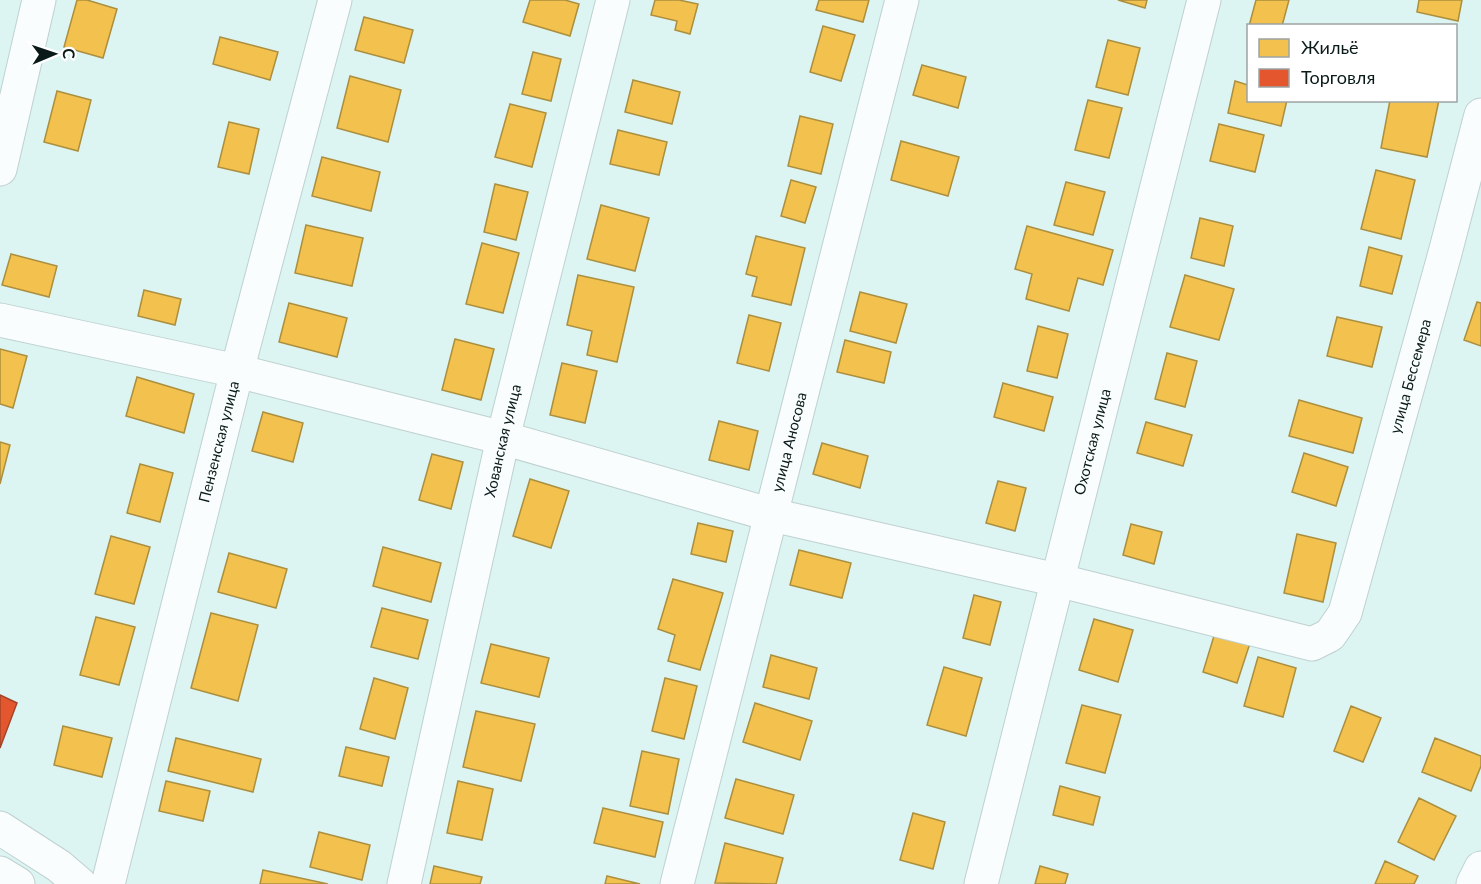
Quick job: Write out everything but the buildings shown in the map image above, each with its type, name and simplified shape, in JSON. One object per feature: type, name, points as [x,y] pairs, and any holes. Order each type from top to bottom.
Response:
[{"type":"street","points":[[0,169],[39,0]]},
{"type":"street","name":"Пензенская улица","points":[[108,884],[237,371],[335,0]]},
{"type":"street","name":"Хованская улица","points":[[404,884],[503,438],[614,0]]},
{"type":"street","name":"улица Аносова","points":[[677,884],[902,0]]},
{"type":"street","name":"Охотская улица","points":[[981,884],[1204,0]]},
{"type":"street","name":"улица Бессемера","points":[[1057,580],[1312,644],[1330,635],[1345,613],[1481,115]]},
{"type":"street","points":[[0,320],[237,371],[503,438],[772,515],[1057,580]]},
{"type":"street","points":[[0,828],[58,866],[80,884]]},
{"type":"street","points":[[1473,884],[1481,868]]},
{"type":"street","points":[[0,873],[18,884]]}]
